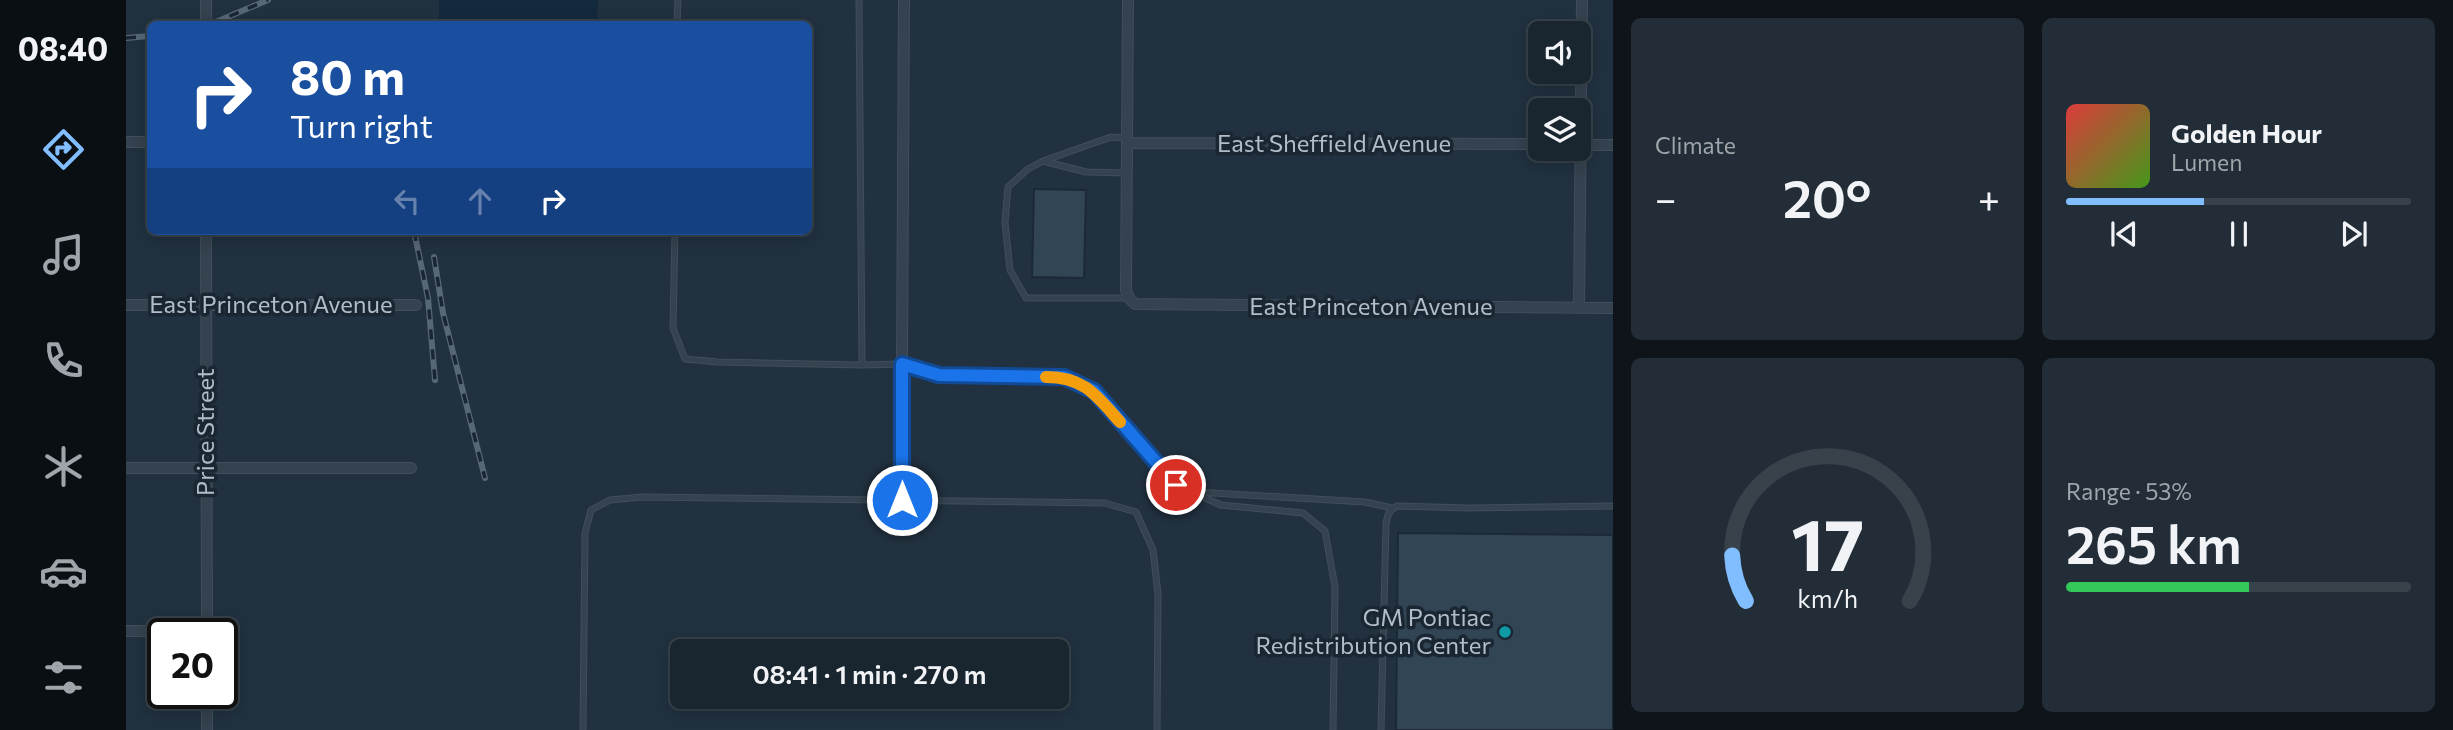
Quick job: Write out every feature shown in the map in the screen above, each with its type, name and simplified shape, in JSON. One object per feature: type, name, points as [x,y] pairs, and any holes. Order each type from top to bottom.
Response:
[{"type":"street","points":[[206,0],[206,21]]},
{"type":"street","points":[[902,364],[904,0]]},
{"type":"street","points":[[1128,0],[1126,290],[1130,299]]},
{"type":"street","points":[[1580,98],[1581,0]]},
{"type":"street","name":"East Sheffield Avenue","points":[[1127,140],[1528,144]]},
{"type":"street","points":[[126,142],[147,142]]},
{"type":"street","points":[[1591,145],[1613,145]]},
{"type":"street","points":[[1579,307],[1580,161]]},
{"type":"street","name":"Price Street","points":[[206,235],[206,618]]},
{"type":"street","name":"East Princeton Avenue","points":[[1130,299],[1141,305],[1613,308]]},
{"type":"street","name":"East Princeton Avenue","points":[[126,305],[416,305]]},
{"type":"street","points":[[126,468],[411,468]]},
{"type":"street","points":[[126,631],[147,631]]},
{"type":"street","points":[[206,709],[206,730]]},
{"type":"lane","points":[[677,0],[677,21]]},
{"type":"lane","points":[[859,0],[862,365]]},
{"type":"lane","points":[[1127,140],[1111,137],[1028,169],[1008,187],[1005,222],[1010,270],[1026,298],[1130,299]]},
{"type":"lane","points":[[1043,161],[1086,172],[1127,173]]},
{"type":"lane","points":[[675,235],[674,328],[685,359],[718,362],[902,364],[939,375],[1064,377],[1094,391],[1176,485],[1221,505],[1303,513],[1325,531],[1335,587],[1333,730]]},
{"type":"lane","points":[[902,364],[902,500]]},
{"type":"lane","points":[[1192,492],[1365,502],[1392,508],[1613,506]]},
{"type":"lane","points":[[583,730],[584,533],[592,510],[610,500],[642,496],[1105,503],[1136,512],[1153,550],[1158,594],[1157,730]]},
{"type":"lane","points":[[1381,730],[1386,524],[1387,515],[1392,508]]},
{"type":"water","points":[[439,0],[598,0],[597,21],[439,21]]},
{"type":"building","points":[[1034,189],[1086,190],[1084,278],[1032,277]]},
{"type":"building","name":"GM Pontiac Redistribution Center","points":[[1398,533],[1613,535],[1613,730],[1396,730]]},
{"type":"railway","points":[[218,21],[268,0]]},
{"type":"railway","points":[[126,38],[147,36]]},
{"type":"railway","points":[[415,235],[428,298],[435,380]]},
{"type":"railway","points":[[434,257],[443,313],[485,478]]},
{"type":"slow traffic","points":[[1046,377],[1064,377],[1094,391],[1120,422]]},
{"type":"place","name":"GM Pontiac Redistribution Center","points":[[1505,632]]},
{"type":"route","points":[[902,500],[902,364],[939,375],[1064,377],[1094,391],[1176,485]]}]
